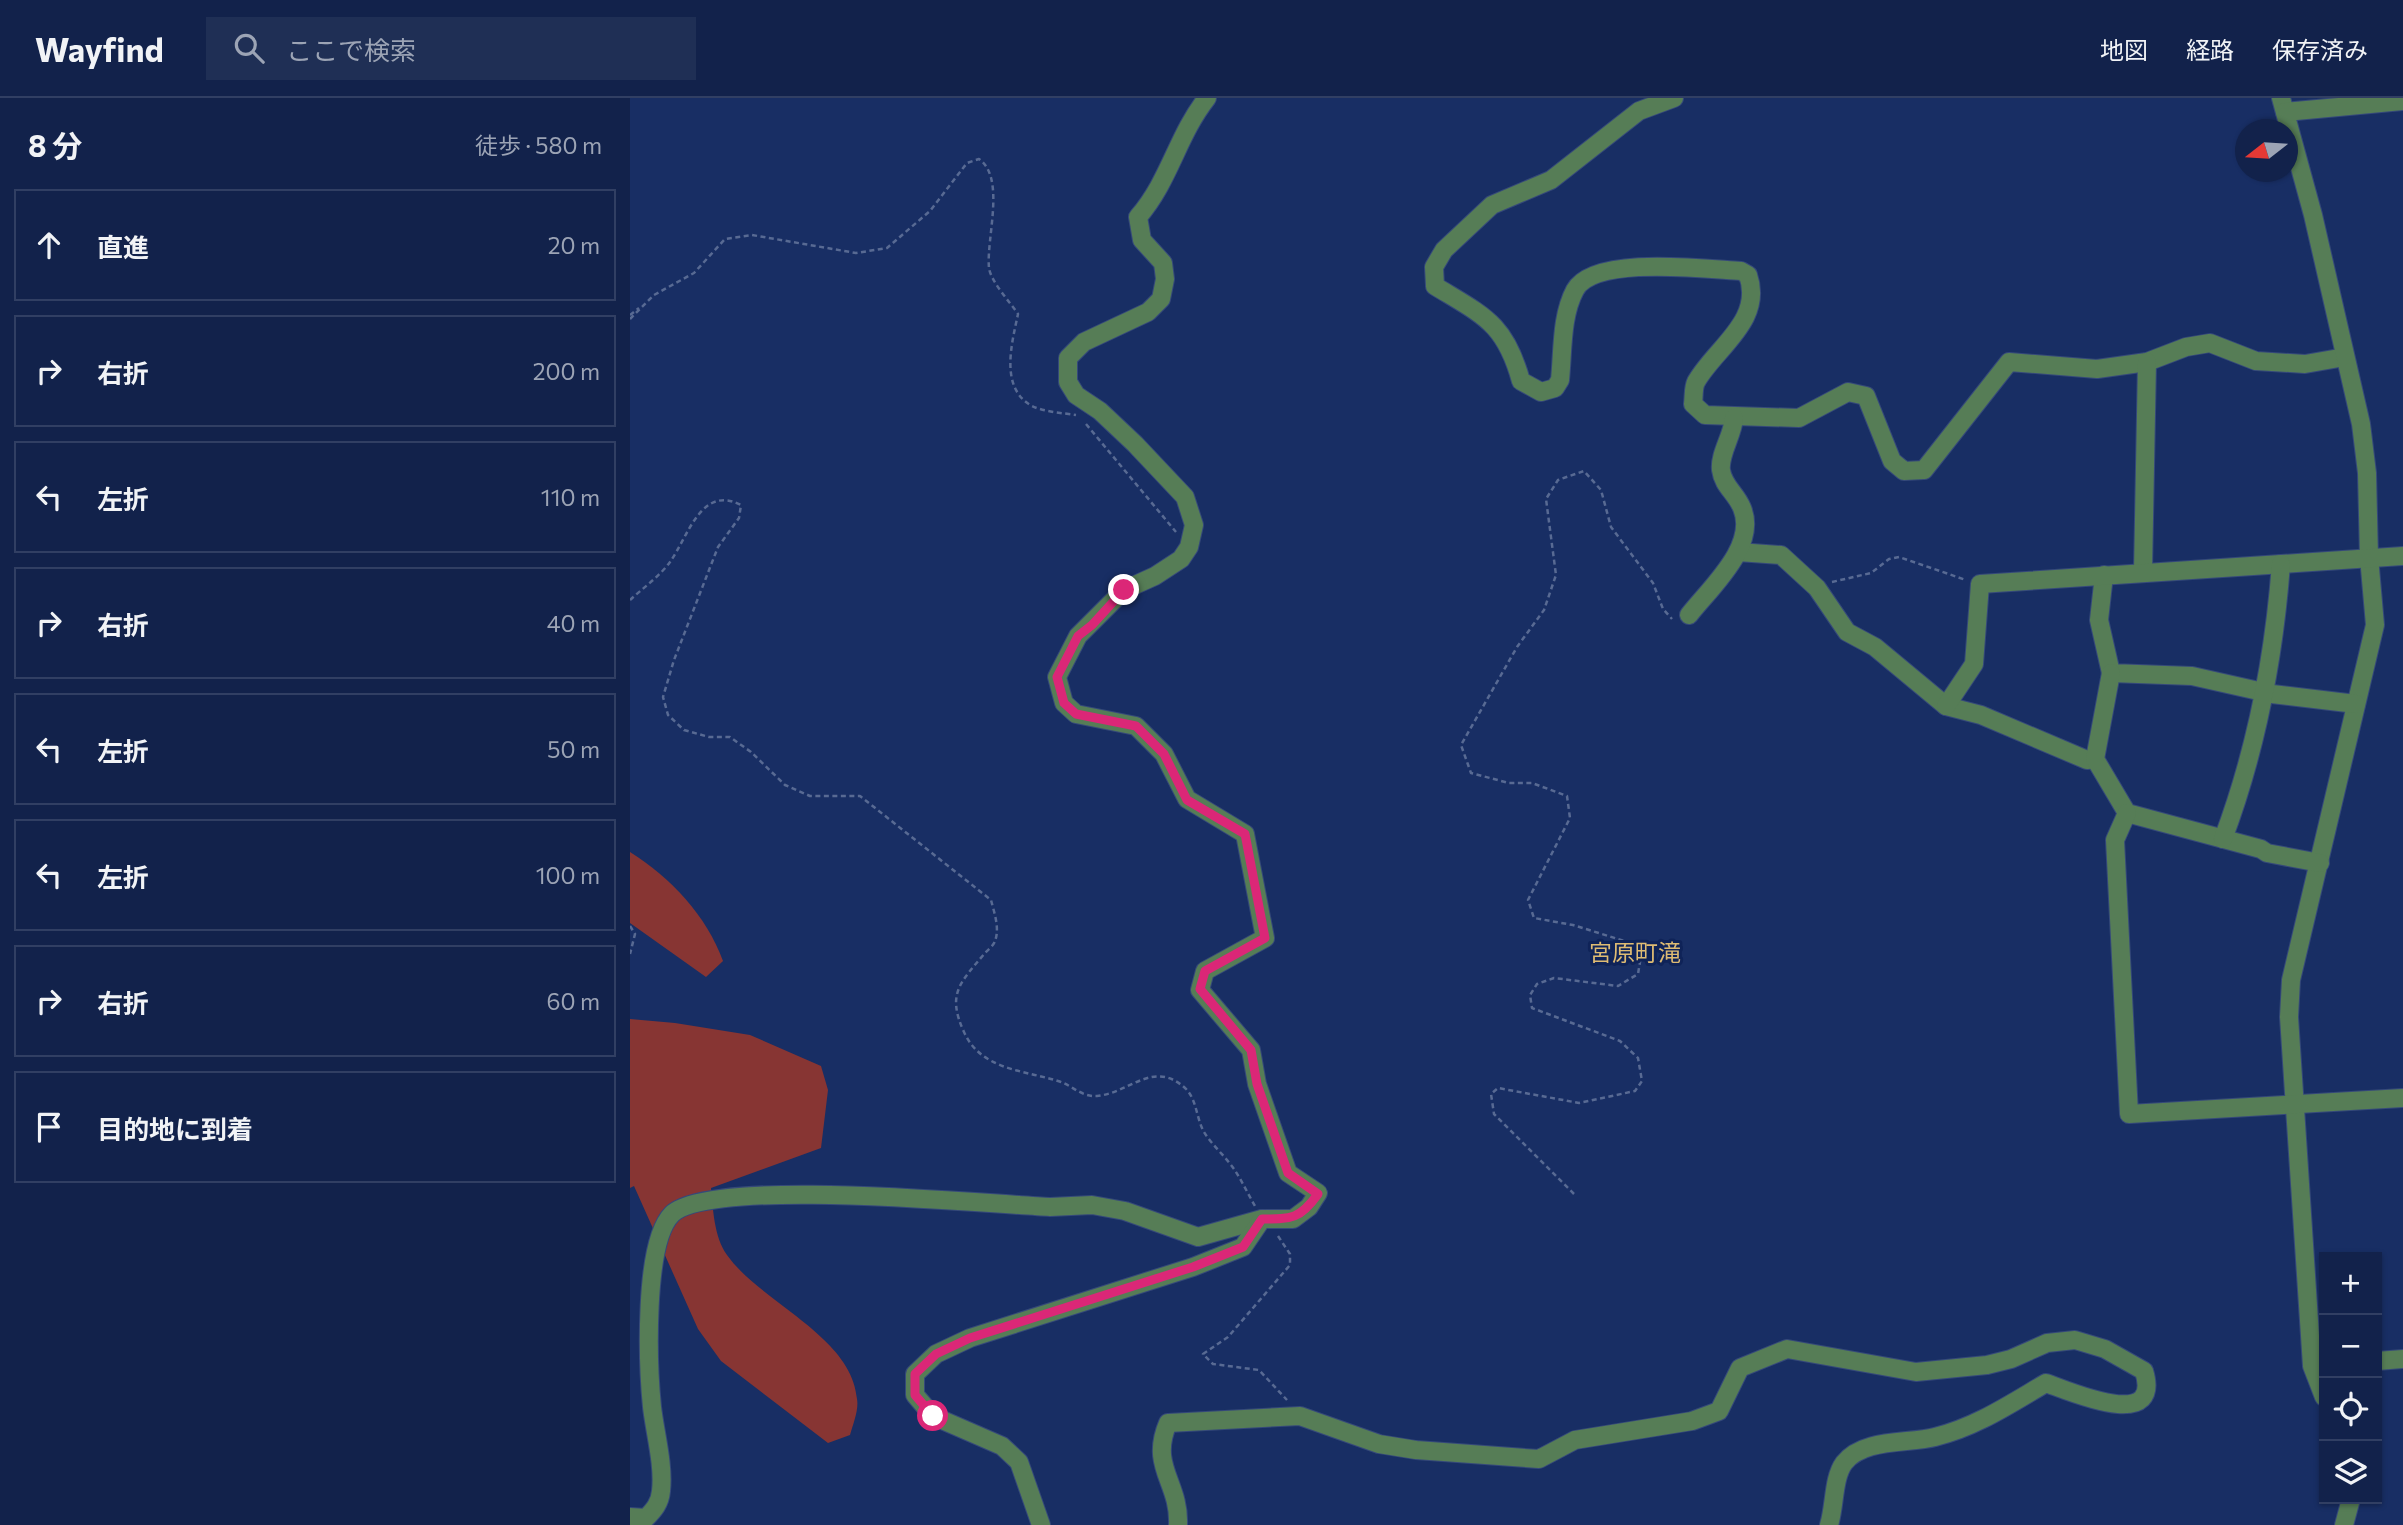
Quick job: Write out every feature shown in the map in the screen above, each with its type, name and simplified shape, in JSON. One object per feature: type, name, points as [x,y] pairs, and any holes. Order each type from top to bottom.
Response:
[{"type":"street","points":[[630,1517],[646,1518],[656,1508],[661,1491],[652,1402],[650,1290],[660,1237],[672,1213],[705,1200],[822,1195],[1050,1207],[1092,1205],[1125,1212],[1198,1237],[1262,1219],[1293,1219],[1309,1207],[1318,1194],[1288,1173],[1257,1084],[1251,1050],[1200,989],[1205,971],[1265,938],[1245,834],[1187,800],[1164,754],[1136,726],[1076,714],[1064,703],[1057,677],[1078,636],[1092,625],[1124,590],[1155,576],[1181,559],[1189,547],[1194,525],[1185,497],[1100,411],[1076,395],[1068,382],[1067,370],[1068,358],[1084,342],[1148,312],[1161,299],[1165,279],[1163,263],[1142,240],[1138,217],[1158,194],[1189,121],[1207,98]]},
{"type":"street","points":[[1674,98],[1639,111],[1551,180],[1492,205],[1444,250],[1434,267],[1435,286],[1498,328],[1515,358],[1521,381],[1541,392],[1555,388],[1560,380],[1567,313],[1576,288],[1587,277],[1621,268],[1741,271],[1748,275],[1753,288],[1741,328],[1695,384],[1693,404],[1705,415],[1799,418],[1848,392],[1866,396],[1892,461],[1904,471],[1924,470],[2009,362],[2097,369],[2147,362],[2186,347],[2210,343],[2256,361],[2305,364],[2345,357]]},
{"type":"street","points":[[2318,1366],[2295,1105],[2289,1017],[2291,980],[2375,625],[2361,424],[2313,215],[2283,105],[2403,102]]},
{"type":"street","points":[[2143,571],[2147,362]]},
{"type":"street","points":[[1689,615],[1738,552],[1744,530],[1742,508],[1724,483],[1720,466],[1733,430],[1734,418]]},
{"type":"street","points":[[1738,552],[1781,555],[1817,588],[1847,632],[1875,647],[1946,706],[1981,715],[2087,760],[2095,759]]},
{"type":"street","points":[[1946,706],[1974,664],[1980,584],[2143,571],[2403,556]]},
{"type":"street","points":[[2223,839],[2251,754],[2264,692],[2281,564]]},
{"type":"street","points":[[2104,575],[2099,620],[2112,673],[2095,759],[2127,813],[2267,853],[2320,863]]},
{"type":"street","points":[[2112,673],[2192,676],[2264,692],[2356,704]]},
{"type":"street","points":[[2127,813],[2115,840],[2129,1114],[2403,1098]]},
{"type":"street","points":[[1041,1525],[1019,1462],[1002,1446],[933,1416],[915,1395],[915,1374],[936,1354],[970,1338],[1193,1267],[1243,1247],[1262,1219]]},
{"type":"street","points":[[1178,1525],[1179,1504],[1160,1458],[1160,1442],[1168,1423],[1300,1416],[1378,1444],[1416,1450],[1539,1459],[1575,1440],[1692,1420],[1719,1411],[1740,1368],[1787,1349],[1916,1371],[1987,1365],[2011,1359],[2047,1343],[2075,1340],[2105,1349],[2144,1371],[2145,1391],[2142,1398],[2134,1404],[2100,1403],[2046,1383],[1964,1429],[1933,1438],[1860,1449],[1845,1461],[1839,1472],[1829,1525]]},
{"type":"street","points":[[2382,1361],[2403,1359]]},
{"type":"street","points":[[2344,1525],[2350,1504]]},
{"type":"path","points":[[630,317],[654,295],[694,273],[725,239],[752,234],[856,253],[887,248],[930,211],[967,163],[979,159],[987,165],[992,181],[989,271],[1018,314],[1010,373],[1015,390],[1032,406],[1078,416],[1093,429],[1189,547]]},
{"type":"path","points":[[1574,1194],[1494,1114],[1491,1094],[1498,1088],[1580,1103],[1635,1091],[1642,1081],[1638,1058],[1620,1041],[1532,1008],[1530,995],[1537,984],[1554,978],[1618,986],[1638,974],[1641,956],[1634,944],[1573,925],[1534,918],[1528,900],[1570,818],[1567,796],[1532,783],[1509,783],[1471,772],[1461,745],[1517,647],[1544,610],[1556,575],[1546,499],[1558,480],[1584,471],[1601,490],[1611,527],[1653,583],[1663,609],[1672,620],[1689,615]]},
{"type":"path","points":[[630,600],[669,563],[698,513],[713,501],[730,499],[741,505],[739,518],[719,547],[674,660],[663,697],[667,715],[684,730],[709,737],[730,737],[751,752],[785,785],[810,796],[860,796],[991,900],[997,925],[996,940],[956,989],[954,1001],[964,1032],[978,1055],[1003,1067],[1061,1082],[1080,1093],[1094,1096],[1116,1093],[1146,1076],[1165,1077],[1185,1088],[1194,1102],[1203,1131],[1234,1168],[1262,1219],[1290,1254],[1290,1265],[1228,1337],[1203,1354],[1213,1364],[1259,1370],[1300,1416]]},
{"type":"path","points":[[1817,588],[1826,583],[1871,573],[1889,559],[1899,557],[1980,584]]},
{"type":"path","points":[[630,926],[635,934],[630,954]]},
{"type":"shaded area","points":[[630,852],[673,886],[707,928],[723,961],[706,977],[630,923]]},
{"type":"shaded area","points":[[630,1019],[750,1035],[821,1066],[828,1090],[821,1148],[711,1188],[717,1231],[727,1255],[761,1289],[823,1338],[851,1377],[857,1403],[850,1435],[828,1443],[721,1361],[698,1329],[634,1186],[630,1188]]},
{"type":"district","name":"宮原町滝","points":[[1635,953]]},
{"type":"route","points":[[933,1416],[915,1395],[915,1374],[936,1354],[970,1338],[1193,1267],[1243,1247],[1262,1219],[1293,1219],[1309,1207],[1318,1194],[1288,1173],[1257,1084],[1251,1050],[1221,1018],[1200,989],[1205,971],[1265,938],[1245,834],[1187,800],[1164,754],[1136,726],[1076,714],[1064,703],[1057,677],[1078,636],[1092,625],[1124,590]]}]
